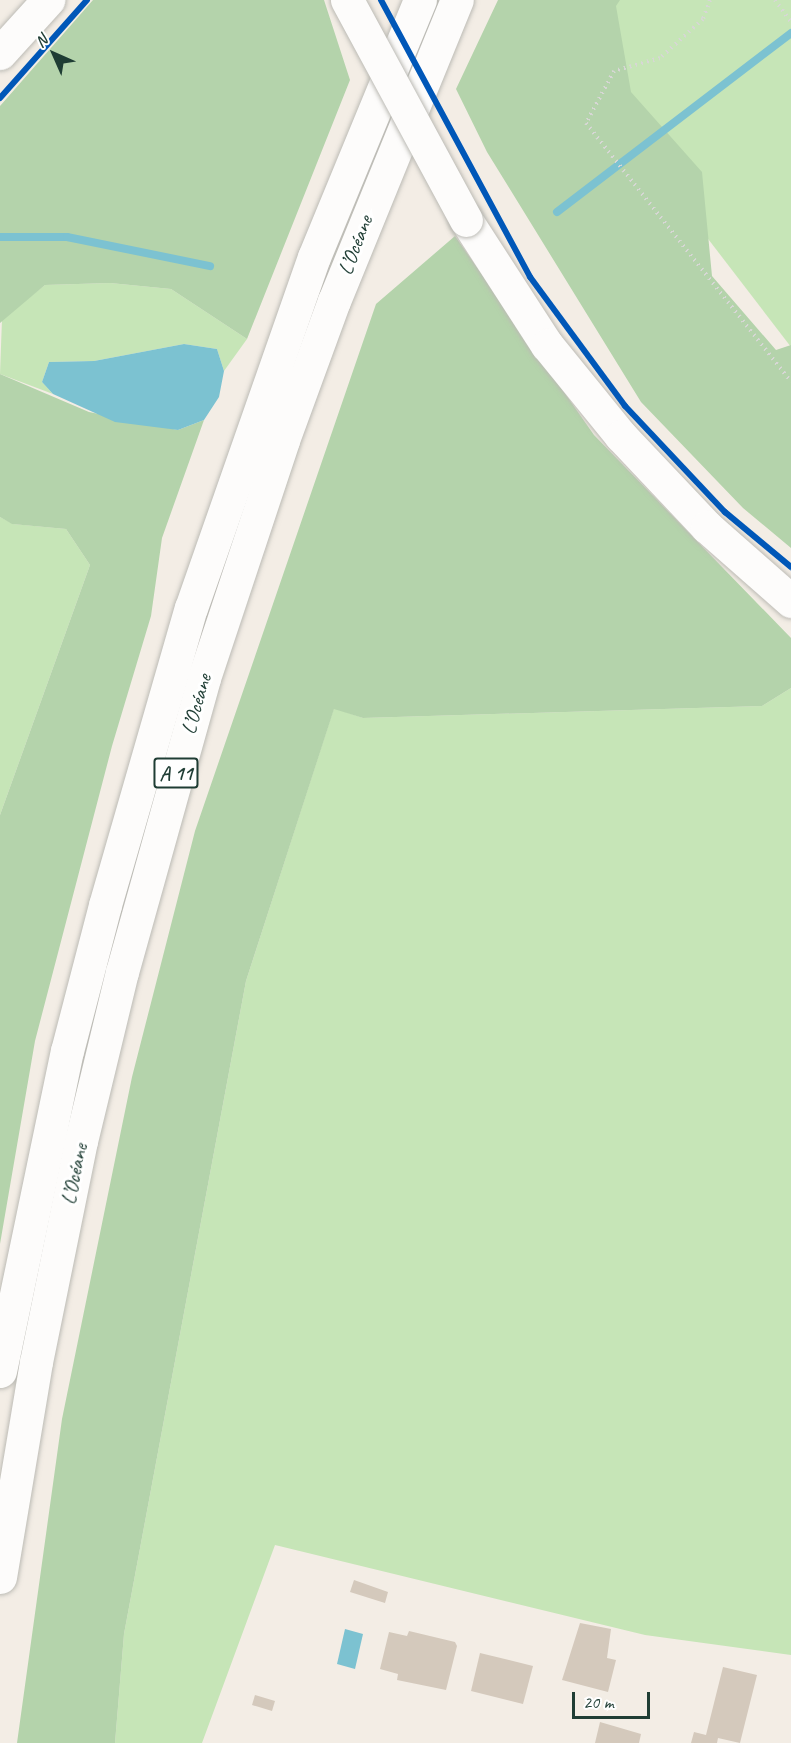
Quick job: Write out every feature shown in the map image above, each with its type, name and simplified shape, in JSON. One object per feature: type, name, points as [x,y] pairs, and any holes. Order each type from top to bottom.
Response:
[{"type":"main road","points":[[0,53],[48,0]]},
{"type":"main road","points":[[347,0],[466,220],[547,345],[621,436],[707,527],[791,601]]},
{"type":"main road","name":"L’Océane","points":[[0,1371],[67,1051],[108,894],[187,620],[314,257],[420,0]]},
{"type":"main road","name":"L’Océane","points":[[0,1577],[36,1362],[81,1141],[122,972],[194,711],[253,527],[322,333],[384,170],[457,0]]},
{"type":"path","points":[[710,0],[703,20],[660,58],[614,71],[585,123],[791,382]]},
{"type":"path","points":[[775,0],[791,22]]},
{"type":"green space","points":[[93,0],[324,0],[350,80],[247,339],[171,289],[110,283],[45,285],[0,323],[0,106]]},
{"type":"green space","points":[[498,0],[620,0],[616,6],[631,92],[702,172],[712,276],[776,350],[791,345],[791,548],[743,508],[641,402],[487,152],[456,89]]},
{"type":"green space","points":[[537,0],[791,0],[791,347],[531,8]]},
{"type":"green space","points":[[455,236],[594,435],[791,638],[791,688],[762,706],[363,718],[334,709],[246,981],[124,1634],[115,1743],[17,1743],[62,1419],[132,1077],[195,831],[376,304]]},
{"type":"green space","points":[[110,283],[171,289],[247,339],[224,371],[217,349],[184,344],[94,361],[49,362],[42,382],[53,394],[0,374],[2,319],[45,285]]},
{"type":"green space","points":[[0,374],[89,412],[178,430],[204,420],[162,538],[151,616],[112,746],[35,1041],[0,1244],[0,815],[90,565],[66,529],[12,524],[0,517]]},
{"type":"green space","points":[[0,517],[13,524],[66,529],[90,565],[0,815]]},
{"type":"green space","points":[[791,688],[791,1655],[645,1635],[275,1545],[202,1743],[115,1743],[124,1634],[246,981],[334,708],[363,718],[762,706]]},
{"type":"water","points":[[184,344],[217,349],[224,371],[219,397],[204,420],[178,430],[115,422],[53,394],[42,382],[49,362],[94,361]]},
{"type":"water","points":[[345,1629],[363,1634],[355,1669],[337,1664]]},
{"type":"building","points":[[354,1580],[388,1592],[385,1603],[350,1592]]},
{"type":"building","points":[[580,1623],[611,1629],[607,1658],[616,1660],[608,1692],[562,1680]]},
{"type":"building","points":[[409,1631],[455,1642],[457,1646],[446,1690],[397,1680],[398,1674],[380,1669],[389,1632],[407,1636]]},
{"type":"building","points":[[480,1653],[533,1666],[523,1704],[471,1691]]},
{"type":"building","points":[[723,1667],[757,1675],[740,1743],[718,1738],[717,1743],[691,1743],[694,1732],[706,1735]]},
{"type":"building","points":[[255,1695],[275,1701],[272,1711],[252,1705]]},
{"type":"building","points":[[600,1722],[641,1734],[639,1743],[595,1743]]},
{"type":"waterway","points":[[557,212],[791,33]]},
{"type":"waterway","points":[[0,237],[67,237],[210,266]]},
{"type":"cycle path","points":[[0,98],[87,0]]},
{"type":"cycle path","points":[[381,0],[530,277],[625,406],[725,512],[791,567]]}]
